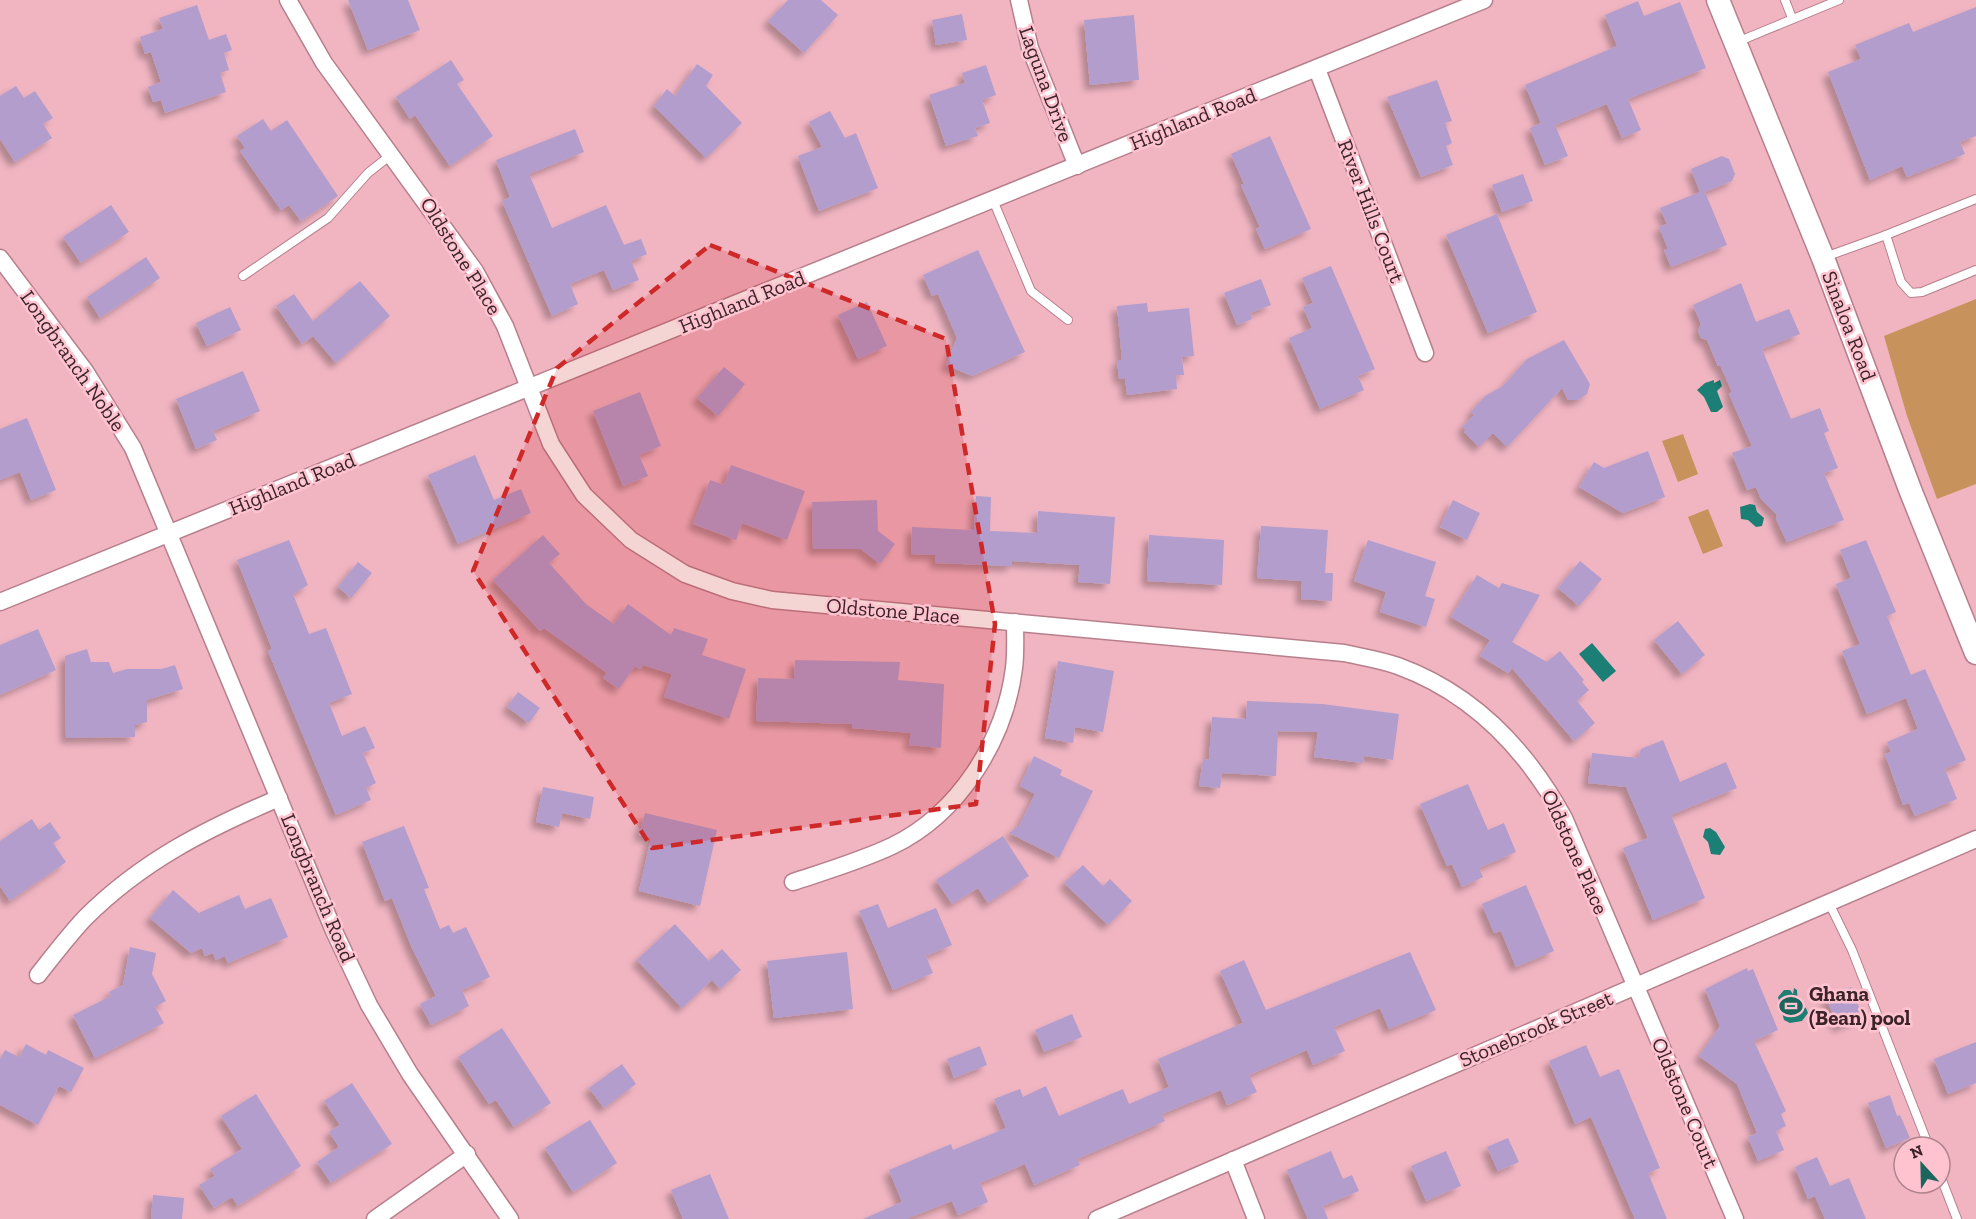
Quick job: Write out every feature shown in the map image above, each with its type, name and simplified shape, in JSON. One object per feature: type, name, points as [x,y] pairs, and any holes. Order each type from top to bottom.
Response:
[{"type":"street","name":"Oldstone Place","points":[[288,0],[324,63],[476,271],[505,326],[551,444],[584,495],[631,540],[685,574],[732,591],[772,600],[1344,653],[1398,666],[1449,690],[1502,730],[1545,784],[1563,818],[1634,987]]},
{"type":"street","name":"Laguna Drive","points":[[1019,0],[1030,48],[1077,166]]},
{"type":"street","name":"Highland Road","points":[[0,602],[1484,0]]},
{"type":"street","name":"Sinaloa Road","points":[[1718,0],[1823,258],[1911,492],[1976,653]]},
{"type":"street","name":"River Hills Court","points":[[1317,69],[1425,353]]},
{"type":"street","name":"Longbranch Noble","points":[[0,258],[107,403],[133,448],[170,533]]},
{"type":"street","name":"Longbranch Road","points":[[170,533],[334,931],[369,1005],[410,1074],[510,1219]]},
{"type":"street","points":[[793,882],[894,845],[931,820],[963,789],[988,752],[1005,711],[1015,667],[1015,622]]},
{"type":"street","points":[[38,975],[85,918],[145,867],[213,826],[279,798]]},
{"type":"street","name":"Stonebrook Street","points":[[1097,1219],[1976,839]]},
{"type":"street","name":"Oldstone Court","points":[[1634,987],[1735,1219]]},
{"type":"street","points":[[375,1219],[467,1154]]},
{"type":"street","points":[[1233,1160],[1256,1219]]},
{"type":"lane","points":[[1785,0],[1792,18]]},
{"type":"lane","points":[[1734,43],[1839,0]]},
{"type":"lane","points":[[243,276],[328,218],[368,173],[392,154]]},
{"type":"lane","points":[[1823,258],[1976,199]]},
{"type":"lane","points":[[993,200],[1031,291],[1068,320]]},
{"type":"lane","points":[[1886,235],[1901,282],[1911,293],[1922,292],[1976,270]]},
{"type":"lane","points":[[1829,903],[1852,950],[1924,1135]]},
{"type":"lane","points":[[1948,1195],[1957,1219]]},
{"type":"highlighted area","points":[[710,245],[946,339],[995,624],[976,804],[652,848],[473,571],[557,368]]},
{"type":"shaded area","points":[[1976,299],[1976,484],[1937,499],[1907,416],[1884,336]]},
{"type":"shaded area","points":[[1714,380],[1714,383],[1720,380],[1722,386],[1717,391],[1723,407],[1717,412],[1711,412],[1704,397],[1697,390],[1705,383]]},
{"type":"shaded area","points":[[1683,434],[1698,474],[1678,482],[1662,441]]},
{"type":"shaded area","points":[[1755,505],[1757,512],[1764,518],[1762,526],[1756,527],[1748,520],[1741,519],[1740,507]]},
{"type":"shaded area","points":[[1708,509],[1723,546],[1703,554],[1688,517]]},
{"type":"shaded area","points":[[1592,643],[1616,671],[1603,682],[1579,654]]},
{"type":"shaded area","points":[[1710,828],[1716,832],[1725,847],[1720,855],[1711,854],[1708,842],[1703,837],[1705,829]]},
{"type":"shaded area","name":"Ghana (Bean) pool","points":[[1794,988],[1797,990],[1798,1005],[1806,1008],[1808,1013],[1802,1021],[1790,1023],[1784,1020],[1778,997],[1784,990],[1790,990],[1793,994]]},
{"type":"building","points":[[348,0],[408,0],[420,30],[368,50]]},
{"type":"building","points":[[788,0],[821,0],[838,15],[804,53],[768,21]]},
{"type":"building","points":[[1638,1],[1644,16],[1680,2],[1706,68],[1628,99],[1641,130],[1622,138],[1607,104],[1555,125],[1568,156],[1545,165],[1530,128],[1541,123],[1525,85],[1617,46],[1605,15]]},
{"type":"building","points":[[197,5],[209,40],[226,34],[232,50],[224,53],[229,70],[220,73],[226,92],[165,113],[161,100],[153,102],[148,87],[161,82],[151,52],[145,54],[140,37],[163,29],[159,18]]},
{"type":"building","points":[[1976,7],[1976,136],[1960,142],[1965,154],[1907,177],[1902,166],[1870,180],[1828,72],[1861,59],[1855,45],[1909,23],[1913,32]]},
{"type":"building","points":[[962,14],[967,40],[936,45],[932,20]]},
{"type":"building","points":[[1134,15],[1139,80],[1090,85],[1084,20]]},
{"type":"building","points":[[451,60],[464,80],[457,84],[493,136],[450,166],[415,115],[410,119],[396,97]]},
{"type":"building","points":[[697,64],[713,75],[706,86],[742,123],[706,158],[654,106],[667,89],[675,96]]},
{"type":"building","points":[[986,65],[996,95],[982,100],[990,123],[975,128],[978,136],[946,146],[929,95],[965,83],[962,73]]},
{"type":"building","points":[[1437,80],[1452,121],[1445,123],[1452,143],[1446,146],[1453,165],[1421,177],[1387,97]]},
{"type":"building","points":[[16,86],[24,98],[35,91],[53,118],[43,124],[52,138],[15,162],[0,139],[0,96]]},
{"type":"building","points":[[830,111],[845,138],[856,133],[878,188],[819,211],[798,156],[822,147],[809,122]]},
{"type":"building","points":[[263,119],[271,131],[287,120],[338,196],[301,221],[289,205],[281,210],[240,151],[245,148],[237,136]]},
{"type":"building","points":[[575,129],[584,152],[529,174],[552,228],[606,205],[624,245],[641,239],[647,254],[631,261],[639,280],[613,290],[604,270],[570,284],[578,304],[552,316],[502,201],[510,197],[496,160]]},
{"type":"building","points":[[1270,136],[1311,229],[1265,249],[1256,229],[1260,227],[1241,185],[1244,184],[1231,154]]},
{"type":"building","points":[[1722,156],[1729,159],[1735,174],[1732,181],[1705,192],[1727,245],[1671,267],[1664,250],[1668,249],[1659,227],[1667,224],[1660,208],[1700,192],[1691,169]]},
{"type":"building","points":[[1523,174],[1533,201],[1502,212],[1492,185]]},
{"type":"building","points":[[111,205],[129,232],[81,263],[63,237]]},
{"type":"building","points":[[1497,214],[1537,312],[1488,333],[1446,235]]},
{"type":"building","points":[[978,250],[1025,352],[972,376],[946,365],[957,338],[938,294],[932,296],[923,275]]},
{"type":"building","points":[[146,257],[160,278],[100,318],[87,297]]},
{"type":"building","points":[[1331,266],[1375,369],[1358,376],[1364,390],[1320,409],[1289,338],[1312,328],[1303,307],[1313,303],[1302,278]]},
{"type":"building","points":[[1261,279],[1271,305],[1250,313],[1252,319],[1237,325],[1224,293]]},
{"type":"building","points":[[360,281],[390,316],[336,363],[313,336],[302,344],[276,306],[294,294],[313,321]]},
{"type":"building","points":[[1741,283],[1756,322],[1789,309],[1800,334],[1762,349],[1791,419],[1820,408],[1829,431],[1824,433],[1838,468],[1824,473],[1844,520],[1787,542],[1776,519],[1777,515],[1761,499],[1756,487],[1747,490],[1732,453],[1752,446],[1729,394],[1732,392],[1720,365],[1718,366],[1707,340],[1701,338],[1698,331],[1701,324],[1693,305]]},
{"type":"building","points":[[867,302],[887,346],[858,359],[838,315]]},
{"type":"building","points":[[1147,303],[1148,312],[1189,308],[1194,356],[1182,357],[1184,375],[1176,375],[1177,389],[1127,395],[1125,378],[1119,379],[1117,360],[1122,360],[1117,306]]},
{"type":"building","points":[[230,307],[241,330],[207,346],[196,323]]},
{"type":"building","points":[[1564,340],[1590,384],[1587,394],[1578,400],[1568,400],[1562,388],[1507,447],[1493,433],[1479,447],[1462,427],[1474,415],[1471,412],[1485,396],[1503,386],[1527,359]]},
{"type":"building","points":[[724,367],[745,384],[718,416],[697,398]]},
{"type":"building","points":[[243,371],[260,411],[213,431],[217,440],[196,449],[176,399]]},
{"type":"building","points":[[640,392],[661,446],[639,455],[648,476],[623,486],[593,411]]},
{"type":"building","points":[[27,418],[56,490],[31,500],[20,472],[0,480],[0,429]]},
{"type":"building","points":[[1648,451],[1665,497],[1623,513],[1579,487],[1594,462],[1604,468]]},
{"type":"building","points":[[475,455],[494,500],[521,489],[531,513],[458,544],[428,475]]},
{"type":"building","points":[[731,465],[805,491],[787,540],[742,523],[736,540],[693,524],[710,480],[724,485]]},
{"type":"building","points":[[976,496],[991,497],[990,531],[1037,533],[1038,511],[1115,517],[1110,584],[1078,582],[1080,565],[1012,561],[1012,566],[935,563],[936,555],[911,554],[912,527],[974,530]]},
{"type":"building","points":[[877,500],[878,531],[895,544],[880,564],[861,549],[813,549],[812,502]]},
{"type":"building","points":[[1453,500],[1480,513],[1467,540],[1440,527]]},
{"type":"building","points":[[1261,526],[1328,530],[1325,573],[1333,573],[1332,601],[1301,599],[1302,581],[1257,578]]},
{"type":"building","points":[[543,535],[560,554],[549,563],[586,604],[614,624],[628,604],[671,635],[674,628],[708,639],[702,655],[746,669],[729,719],[664,697],[672,674],[643,665],[640,669],[635,666],[619,689],[603,678],[607,673],[544,628],[540,631],[493,580]]},
{"type":"building","points":[[1149,535],[1224,540],[1222,585],[1147,581]]},
{"type":"building","points":[[289,540],[308,585],[293,594],[309,634],[326,628],[352,694],[329,703],[342,736],[365,726],[375,748],[363,753],[376,783],[366,788],[371,800],[336,815],[268,651],[272,649],[237,560]]},
{"type":"building","points":[[1368,540],[1436,562],[1425,596],[1435,599],[1426,627],[1380,612],[1386,592],[1354,581]]},
{"type":"building","points":[[1866,540],[1896,612],[1887,616],[1911,675],[1925,669],[1966,760],[1945,769],[1957,799],[1915,816],[1909,803],[1903,805],[1885,754],[1891,752],[1887,742],[1918,729],[1906,698],[1867,714],[1842,651],[1860,644],[1836,584],[1851,578],[1840,550]]},
{"type":"building","points":[[1580,561],[1602,579],[1579,606],[1558,588]]},
{"type":"building","points":[[358,562],[372,573],[351,598],[338,587]]},
{"type":"building","points":[[1477,575],[1499,588],[1502,583],[1540,595],[1512,642],[1547,662],[1560,651],[1584,680],[1582,682],[1589,690],[1577,701],[1595,723],[1574,741],[1512,668],[1508,673],[1480,656],[1490,640],[1451,617]]},
{"type":"building","points":[[1678,621],[1705,655],[1682,674],[1654,640]]},
{"type":"building","points":[[38,629],[56,670],[0,695],[0,645]]},
{"type":"building","points":[[87,649],[91,662],[109,662],[113,673],[127,669],[162,669],[175,665],[183,689],[147,700],[147,722],[135,725],[135,737],[66,738],[65,656]]},
{"type":"building","points":[[795,660],[900,662],[898,680],[944,684],[941,748],[909,745],[911,733],[852,728],[852,724],[756,721],[758,678],[794,679]]},
{"type":"building","points":[[1058,661],[1114,671],[1103,732],[1075,727],[1073,743],[1045,738]]},
{"type":"building","points":[[518,692],[540,708],[529,723],[507,707]]},
{"type":"building","points":[[1247,701],[1322,704],[1399,714],[1393,760],[1364,756],[1363,763],[1314,757],[1318,732],[1278,731],[1276,776],[1222,773],[1220,788],[1199,786],[1203,759],[1209,760],[1212,717],[1246,719]]},
{"type":"building","points":[[1663,740],[1680,782],[1726,762],[1737,788],[1671,815],[1705,898],[1653,920],[1623,848],[1648,838],[1626,787],[1588,783],[1592,753],[1638,758],[1641,749]]},
{"type":"building","points":[[1034,756],[1062,770],[1060,775],[1093,791],[1059,858],[1009,833],[1019,826],[1035,794],[1020,786]]},
{"type":"building","points":[[1468,784],[1488,830],[1504,823],[1516,852],[1479,868],[1483,877],[1462,887],[1452,864],[1447,866],[1420,804]]},
{"type":"building","points":[[543,787],[594,797],[590,819],[562,813],[559,827],[536,822]]},
{"type":"building","points":[[645,813],[717,830],[700,906],[639,891],[651,838],[639,835]]},
{"type":"building","points":[[32,819],[39,830],[50,822],[61,838],[53,843],[66,862],[10,901],[0,886],[0,841]]},
{"type":"building","points":[[404,826],[429,888],[424,889],[440,929],[449,925],[453,933],[466,927],[490,977],[462,990],[469,1006],[431,1025],[420,1004],[436,996],[412,948],[392,898],[385,901],[362,842]]},
{"type":"building","points":[[1003,836],[1029,876],[988,903],[978,888],[952,904],[936,880]]},
{"type":"building","points":[[1083,865],[1103,886],[1110,879],[1132,901],[1108,925],[1064,883]]},
{"type":"building","points":[[1526,885],[1554,951],[1516,967],[1501,931],[1494,933],[1482,904]]},
{"type":"building","points":[[173,890],[199,913],[239,895],[245,909],[271,898],[288,937],[228,963],[225,956],[216,960],[213,953],[205,956],[202,948],[191,953],[150,918]]},
{"type":"building","points":[[878,904],[888,928],[936,908],[952,945],[926,956],[933,973],[893,990],[859,911]]},
{"type":"building","points":[[675,924],[709,961],[722,949],[741,970],[720,989],[712,980],[682,1008],[637,960]]},
{"type":"building","points":[[130,947],[156,953],[152,974],[166,1001],[155,1007],[164,1023],[95,1058],[73,1015],[111,996],[109,992],[123,985]]},
{"type":"building","points":[[847,952],[853,1009],[774,1018],[767,961]]},
{"type":"building","points":[[1410,952],[1436,1010],[1389,1029],[1380,1008],[1334,1027],[1345,1051],[1313,1065],[1307,1050],[1249,1075],[1257,1092],[1227,1105],[1221,1090],[1162,1114],[1165,1121],[1077,1159],[1080,1165],[1034,1185],[1025,1164],[980,1183],[988,1202],[958,1215],[952,1201],[906,1219],[863,1219],[902,1202],[889,1170],[951,1144],[953,1150],[1006,1128],[994,1099],[1020,1089],[1023,1097],[1046,1086],[1059,1116],[1123,1089],[1129,1104],[1169,1087],[1158,1059],[1243,1023],[1220,971],[1244,960],[1266,1010]]},
{"type":"building","points":[[1747,968],[1748,971],[1753,969],[1778,1030],[1754,1041],[1786,1111],[1781,1114],[1786,1126],[1776,1131],[1784,1150],[1758,1161],[1748,1137],[1757,1133],[1737,1084],[1699,1056],[1720,1026],[1705,989]]},
{"type":"building","points":[[1851,987],[1863,1017],[1838,1027],[1826,997]]},
{"type":"building","points":[[1072,1014],[1082,1037],[1044,1052],[1035,1030]]},
{"type":"building","points":[[502,1028],[551,1103],[514,1127],[496,1100],[489,1104],[458,1057]]},
{"type":"building","points":[[1976,1042],[1976,1083],[1948,1094],[1934,1059]]},
{"type":"building","points":[[26,1044],[46,1055],[48,1050],[84,1068],[71,1092],[59,1086],[38,1125],[0,1105],[0,1059],[5,1050],[19,1057]]},
{"type":"building","points":[[1586,1045],[1600,1077],[1619,1069],[1660,1168],[1648,1173],[1667,1219],[1635,1219],[1591,1117],[1575,1124],[1549,1061]]},
{"type":"building","points":[[980,1046],[987,1065],[954,1078],[947,1059]]},
{"type":"building","points":[[622,1064],[636,1084],[604,1108],[589,1088]]},
{"type":"building","points":[[352,1083],[392,1144],[331,1183],[317,1162],[339,1147],[329,1132],[340,1125],[324,1101]]},
{"type":"building","points":[[256,1094],[301,1166],[238,1206],[232,1197],[214,1208],[199,1185],[215,1176],[210,1169],[242,1149],[221,1116]]},
{"type":"building","points":[[1890,1095],[1897,1116],[1900,1115],[1909,1135],[1892,1135],[1892,1146],[1886,1148],[1868,1103]]},
{"type":"building","points":[[590,1120],[617,1163],[573,1192],[545,1148]]},
{"type":"building","points":[[1508,1138],[1519,1162],[1498,1171],[1487,1147]]},
{"type":"building","points":[[1331,1151],[1343,1179],[1352,1175],[1359,1191],[1323,1206],[1328,1219],[1308,1219],[1287,1170]]},
{"type":"building","points":[[1446,1151],[1461,1186],[1426,1201],[1411,1166]]},
{"type":"building","points":[[1817,1157],[1830,1186],[1849,1178],[1866,1219],[1825,1219],[1815,1196],[1808,1199],[1795,1167]]},
{"type":"building","points":[[710,1174],[729,1219],[683,1219],[671,1190]]},
{"type":"building","points":[[153,1195],[184,1198],[182,1219],[151,1219]]},
{"type":"place","name":"Ghana (Bean) pool","points":[[1791,1006]]}]
